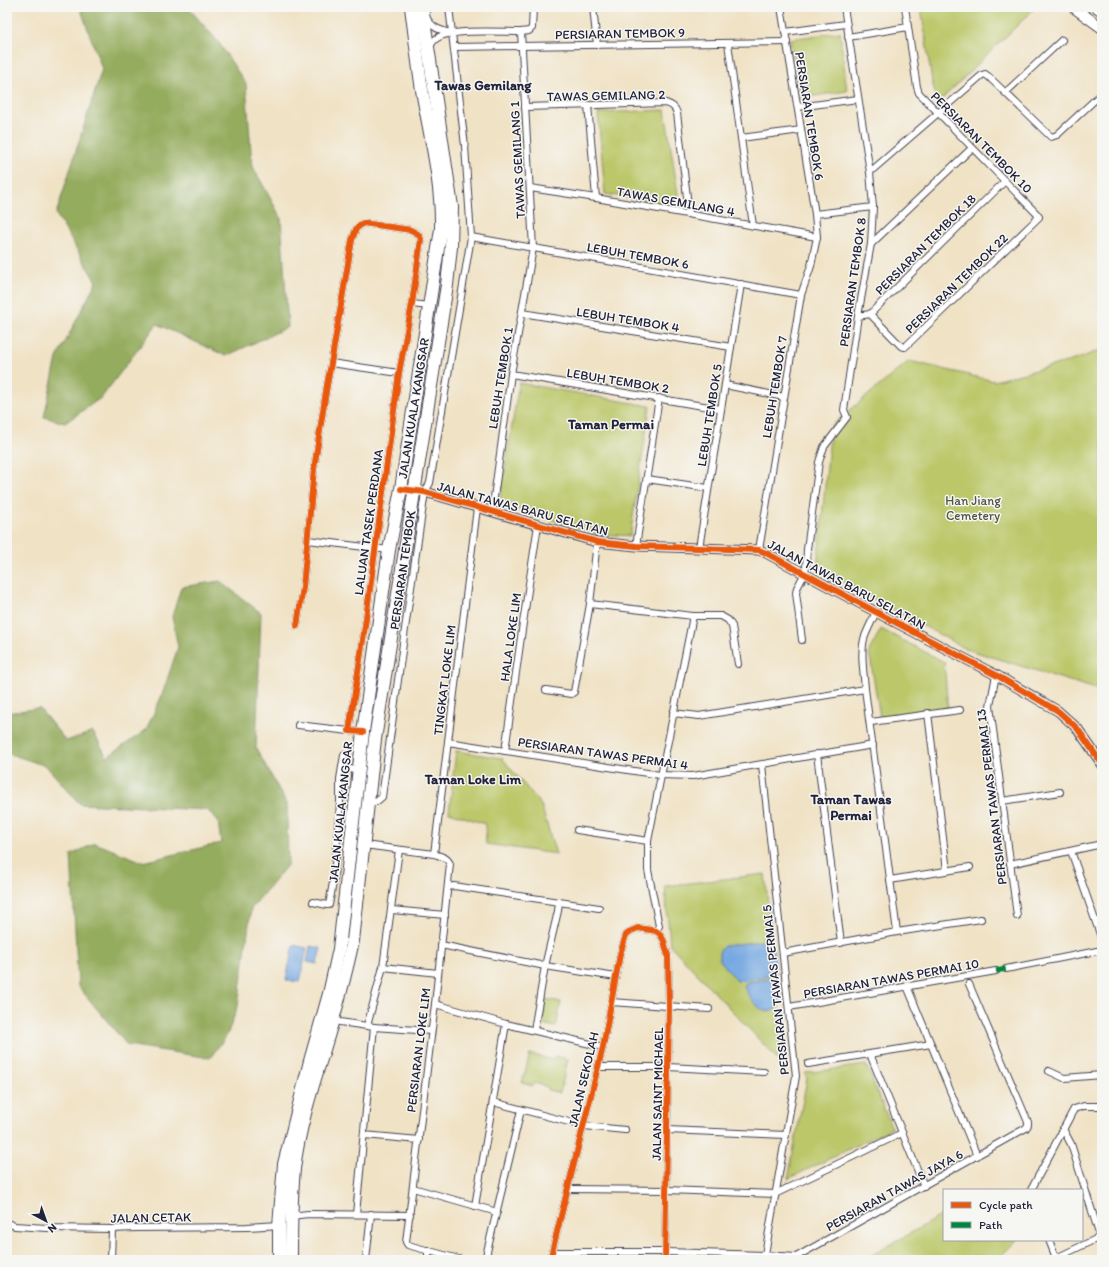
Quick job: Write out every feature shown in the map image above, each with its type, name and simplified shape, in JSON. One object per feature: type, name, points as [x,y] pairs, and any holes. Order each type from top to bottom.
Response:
[{"type":"highway","name":"JALAN KUALA KANGSAR","points":[[278,1260],[284,1164],[310,1061],[330,994],[340,949],[363,732],[389,550],[401,489],[440,241],[442,208],[437,169],[421,81],[411,7]]},
{"type":"highway","name":"JALAN KUALA KANGSAR","points":[[291,1260],[294,1169],[304,1118],[333,1021],[353,940],[375,739],[420,492],[439,332],[447,285],[451,247],[452,207],[422,7]]},
{"type":"highway","points":[[1098,7],[1102,10]]},
{"type":"highway","points":[[439,332],[436,328],[435,313],[429,306],[438,300],[442,289],[447,285]]},
{"type":"main road","points":[[1073,7],[1102,28]]},
{"type":"street","points":[[422,7],[433,27],[438,30],[452,33],[528,31],[532,28],[533,7]]},
{"type":"street","points":[[420,492],[430,483],[471,237],[465,146],[449,7]]},
{"type":"street","points":[[593,7],[597,45]]},
{"type":"street","name":"PERSIARAN TEMBOK 6","points":[[781,7],[817,229]]},
{"type":"street","name":"PERSIARAN TEMBOK 8","points":[[805,573],[819,462],[824,447],[847,417],[844,410],[844,403],[871,244],[873,207],[870,172],[844,7]]},
{"type":"street","name":"PERSIARAN TEMBOK 10","points":[[905,7],[920,95],[1039,217]]},
{"type":"street","points":[[785,32],[846,24]]},
{"type":"street","points":[[848,36],[908,27]]},
{"type":"street","name":"TAWAS GEMILANG 1","points":[[521,32],[534,248]]},
{"type":"street","points":[[428,51],[431,44],[437,38],[452,33]]},
{"type":"street","points":[[1006,92],[1062,40]]},
{"type":"street","name":"PERSIARAN TEMBOK 9","points":[[454,47],[787,42]]},
{"type":"street","points":[[728,43],[753,226]]},
{"type":"street","points":[[870,172],[982,75],[987,75],[1006,92],[1049,136],[1052,137],[1057,135],[1098,97]]},
{"type":"street","points":[[798,107],[858,99]]},
{"type":"street","name":"TAWAS GEMILANG 2","points":[[526,107],[666,103],[675,108],[677,113],[689,214]]},
{"type":"street","points":[[588,105],[596,198]]},
{"type":"street","points":[[741,138],[801,130]]},
{"type":"street","points":[[871,244],[972,148]]},
{"type":"street","name":"PERSIARAN TEMBOK 18","points":[[870,314],[1005,181]]},
{"type":"street","name":"TAWAS GEMILANG 4","points":[[530,188],[596,198],[817,237]]},
{"type":"street","points":[[815,214],[873,207]]},
{"type":"street","name":"PERSIARAN TEMBOK 22","points":[[870,314],[901,346],[905,347],[1039,217]]},
{"type":"street","name":"LALUAN TASEK PERDANA","points":[[331,364],[352,240],[356,229],[363,222],[411,230],[418,234],[421,239],[412,304],[399,373],[376,549],[349,731]]},
{"type":"street","name":"LEBUH TEMBOK 7","points":[[759,550],[801,295],[811,266],[817,237],[817,229]]},
{"type":"street","name":"LEBUH TEMBOK 6","points":[[471,237],[801,295]]},
{"type":"street","name":"LEBUH TEMBOK 1","points":[[492,512],[511,374],[534,248]]},
{"type":"street","name":"LEBUH TEMBOK 5","points":[[699,548],[740,284]]},
{"type":"street","points":[[412,304],[429,306]]},
{"type":"street","name":"LEBUH TEMBOK 4","points":[[522,313],[731,347]]},
{"type":"street","points":[[858,316],[870,314]]},
{"type":"street","points":[[297,626],[303,587],[314,470],[326,384],[331,364],[399,373]]},
{"type":"street","name":"LEBUH TEMBOK 2","points":[[511,374],[721,409]]},
{"type":"street","points":[[725,385],[784,396]]},
{"type":"street","points":[[636,546],[659,398]]},
{"type":"street","points":[[647,479],[708,488]]},
{"type":"street","name":"JALAN TAWAS BARU SELATAN","points":[[401,489],[420,492],[597,542],[636,546],[759,550],[772,555],[996,675],[1063,714],[1083,736],[1102,764]]},
{"type":"street","name":"TINGKAT LOKE LIM","points":[[434,854],[477,508]]},
{"type":"street","name":"HALA LOKE LIM","points":[[506,751],[522,628],[538,526]]},
{"type":"street","points":[[308,540],[376,549]]},
{"type":"street","points":[[546,690],[571,694],[576,688],[590,604],[597,542]]},
{"type":"street","name":"LALUAN TASEK PERDANA","points":[[376,549],[389,550]]},
{"type":"street","points":[[802,640],[796,593],[805,573]]},
{"type":"street","points":[[590,604],[693,616],[721,616],[728,620],[732,626],[738,664]]},
{"type":"street","points":[[876,612],[865,637],[863,648],[865,689],[871,722],[897,932]]},
{"type":"street","name":"JALAN SAINT MICHAEL","points":[[665,1260],[669,1006],[667,952],[658,927],[648,870],[648,842],[660,775],[693,616]]},
{"type":"street","name":"PERSIARAN TAWAS PERMAI 13","points":[[996,675],[990,706],[1017,916]]},
{"type":"street","points":[[673,713],[699,716],[865,689]]},
{"type":"street","points":[[871,722],[960,710]]},
{"type":"street","points":[[928,714],[947,871]]},
{"type":"street","points":[[298,725],[363,732]]},
{"type":"street","name":"PERSIARAN TAWAS PERMAI 4","points":[[448,742],[660,775],[693,776],[873,745]]},
{"type":"street","points":[[817,754],[841,943]]},
{"type":"street","points":[[313,902],[328,905],[334,877],[340,803],[340,780],[344,755]]},
{"type":"street","name":"PERSIARAN TAWAS PERMAI 5","points":[[762,765],[784,953],[796,1076],[765,1257]]},
{"type":"street","points":[[342,767],[358,771]]},
{"type":"street","points":[[1002,801],[1060,792]]},
{"type":"street","points":[[577,830],[648,842]]},
{"type":"street","points":[[1010,864],[1102,844]]},
{"type":"street","points":[[364,846],[434,854]]},
{"type":"street","points":[[367,1026],[377,995],[383,967],[399,850]]},
{"type":"street","points":[[1071,851],[1102,940]]},
{"type":"street","name":"PERSIARAN LOKE LIM","points":[[428,1250],[406,1243],[435,1004],[450,864],[448,860],[434,854]]},
{"type":"street","points":[[890,880],[970,867]]},
{"type":"street","points":[[334,877],[347,879]]},
{"type":"street","points":[[448,887],[454,886],[599,908]]},
{"type":"street","points":[[534,1030],[545,966],[558,911],[558,902]]},
{"type":"street","points":[[392,910],[444,915]]},
{"type":"street","points":[[784,953],[897,932],[981,920]]},
{"type":"street","name":"JALAN SEKOLAH","points":[[550,1260],[604,1047],[611,1002],[624,939],[628,933],[635,929],[658,927]]},
{"type":"street","points":[[441,946],[545,966],[616,977]]},
{"type":"street","points":[[1006,969],[1102,950]]},
{"type":"street","points":[[383,967],[438,973]]},
{"type":"street","name":"PERSIARAN TAWAS PERMAI 10","points":[[789,1007],[996,971]]},
{"type":"street","name":"PERSIARAN TAWAS JAYA 6","points":[[552,1252],[666,1252],[796,1257],[1026,1128],[1028,1126],[1028,1122],[969,984]]},
{"type":"street","points":[[907,986],[977,1156]]},
{"type":"street","points":[[611,1002],[709,1009]]},
{"type":"street","points":[[435,1004],[506,1024],[604,1047]]},
{"type":"street","points":[[333,1021],[374,1027],[431,1031]]},
{"type":"street","points":[[475,1206],[506,1024]]},
{"type":"street","points":[[356,1214],[374,1027]]},
{"type":"street","points":[[808,1064],[931,1044]]},
{"type":"street","points":[[870,1054],[924,1186]]},
{"type":"street","points":[[598,1067],[668,1067],[764,1072]]},
{"type":"street","points":[[1049,1071],[1064,1078],[1099,1076]]},
{"type":"street","points":[[493,1102],[584,1126],[625,1130]]},
{"type":"street","points":[[1032,1189],[1074,1109],[1084,1106],[1102,1106]]},
{"type":"street","points":[[485,1260],[521,1110]]},
{"type":"street","points":[[1049,1241],[1054,1259],[1101,1240],[1071,1144],[1064,1129]]},
{"type":"street","points":[[667,1130],[786,1135]]},
{"type":"street","points":[[568,1189],[666,1190],[775,1194],[902,1133]]},
{"type":"street","points":[[364,1135],[418,1140]]},
{"type":"street","points":[[413,1188],[496,1212]]},
{"type":"street","points":[[279,1226],[292,1216],[308,1214],[410,1215]]},
{"type":"street","points":[[366,1260],[371,1214]]},
{"type":"street","name":"JALAN CETAK","points":[[7,1223],[15,1226],[47,1228],[112,1229],[279,1226]]},
{"type":"street","points":[[111,1260],[112,1229]]},
{"type":"street","points":[[428,1260],[428,1250],[462,1260]]},
{"type":"green space","points":[[80,7],[188,7],[219,43],[246,84],[252,165],[281,218],[288,327],[226,356],[157,324],[102,397],[65,423],[44,417],[57,358],[96,282],[56,214],[102,69]]},
{"type":"green space","points":[[921,7],[1032,7],[1033,10],[938,103],[932,82]]},
{"type":"green space","points":[[840,32],[847,91],[801,98],[790,39]]},
{"type":"green space","points":[[665,110],[680,207],[605,194],[598,113]]},
{"type":"green space","name":"Han Jiang Cemetery","points":[[1102,349],[1102,691],[966,649],[817,568],[831,426],[909,361],[994,381],[1078,359]]},
{"type":"green space","points":[[519,383],[650,406],[630,536],[599,534],[499,504]]},
{"type":"green space","points":[[220,581],[261,613],[256,748],[287,804],[288,864],[251,909],[238,1006],[227,1035],[210,1058],[127,1045],[78,986],[71,855],[95,843],[143,862],[221,843],[218,821],[207,810],[80,804],[46,766],[7,753],[7,713],[39,708],[66,741],[93,732],[107,757],[146,730],[162,695],[178,647],[172,617],[181,587]]},
{"type":"green space","points":[[881,629],[944,662],[948,709],[880,717],[869,651]]},
{"type":"green space","points":[[456,751],[502,758],[541,805],[556,854],[486,844],[485,824],[449,812]]},
{"type":"green space","points":[[765,874],[785,1067],[670,945],[665,886]]},
{"type":"green space","points":[[546,999],[561,1002],[556,1027],[541,1024]]},
{"type":"green space","points":[[530,1054],[554,1060],[555,1056],[568,1059],[560,1093],[548,1090],[548,1087],[534,1083],[533,1086],[522,1083]]},
{"type":"green space","points":[[866,1065],[892,1128],[788,1179],[807,1079],[805,1073]]},
{"type":"green space","points":[[943,1215],[943,1241],[1016,1241],[997,1260],[863,1260]]},
{"type":"water","points":[[768,940],[773,946],[776,970],[771,976],[737,981],[719,959],[719,952],[724,946]]},
{"type":"water","points":[[293,945],[307,948],[300,982],[286,980]]},
{"type":"water","points":[[310,946],[321,948],[317,964],[307,962]]},
{"type":"water","points":[[769,979],[775,981],[777,984],[780,999],[776,1009],[766,1011],[754,1003],[744,985],[747,982]]},
{"type":"marked path","points":[[996,971],[1006,969]]},
{"type":"cycle path","points":[[297,626],[303,587],[314,469],[352,240],[356,229],[363,223],[411,230],[418,234],[421,239],[412,304],[399,373],[364,633],[349,731],[363,732]]},
{"type":"cycle path","points":[[401,489],[425,492],[597,542],[636,546],[759,550],[996,675],[1058,711],[1077,728],[1102,764]]},
{"type":"cycle path","points":[[550,1260],[603,1047],[620,954],[626,935],[638,928],[656,931],[660,934],[664,941],[668,956],[669,1006],[665,1260]]},
{"type":"district","name":"Tawas Gemilang","points":[[483,85]]},
{"type":"district","name":"Taman Permai","points":[[611,424]]},
{"type":"district","name":"Taman Loke Lim","points":[[473,779]]},
{"type":"district","name":"Taman Tawas Permai","points":[[851,808]]}]
